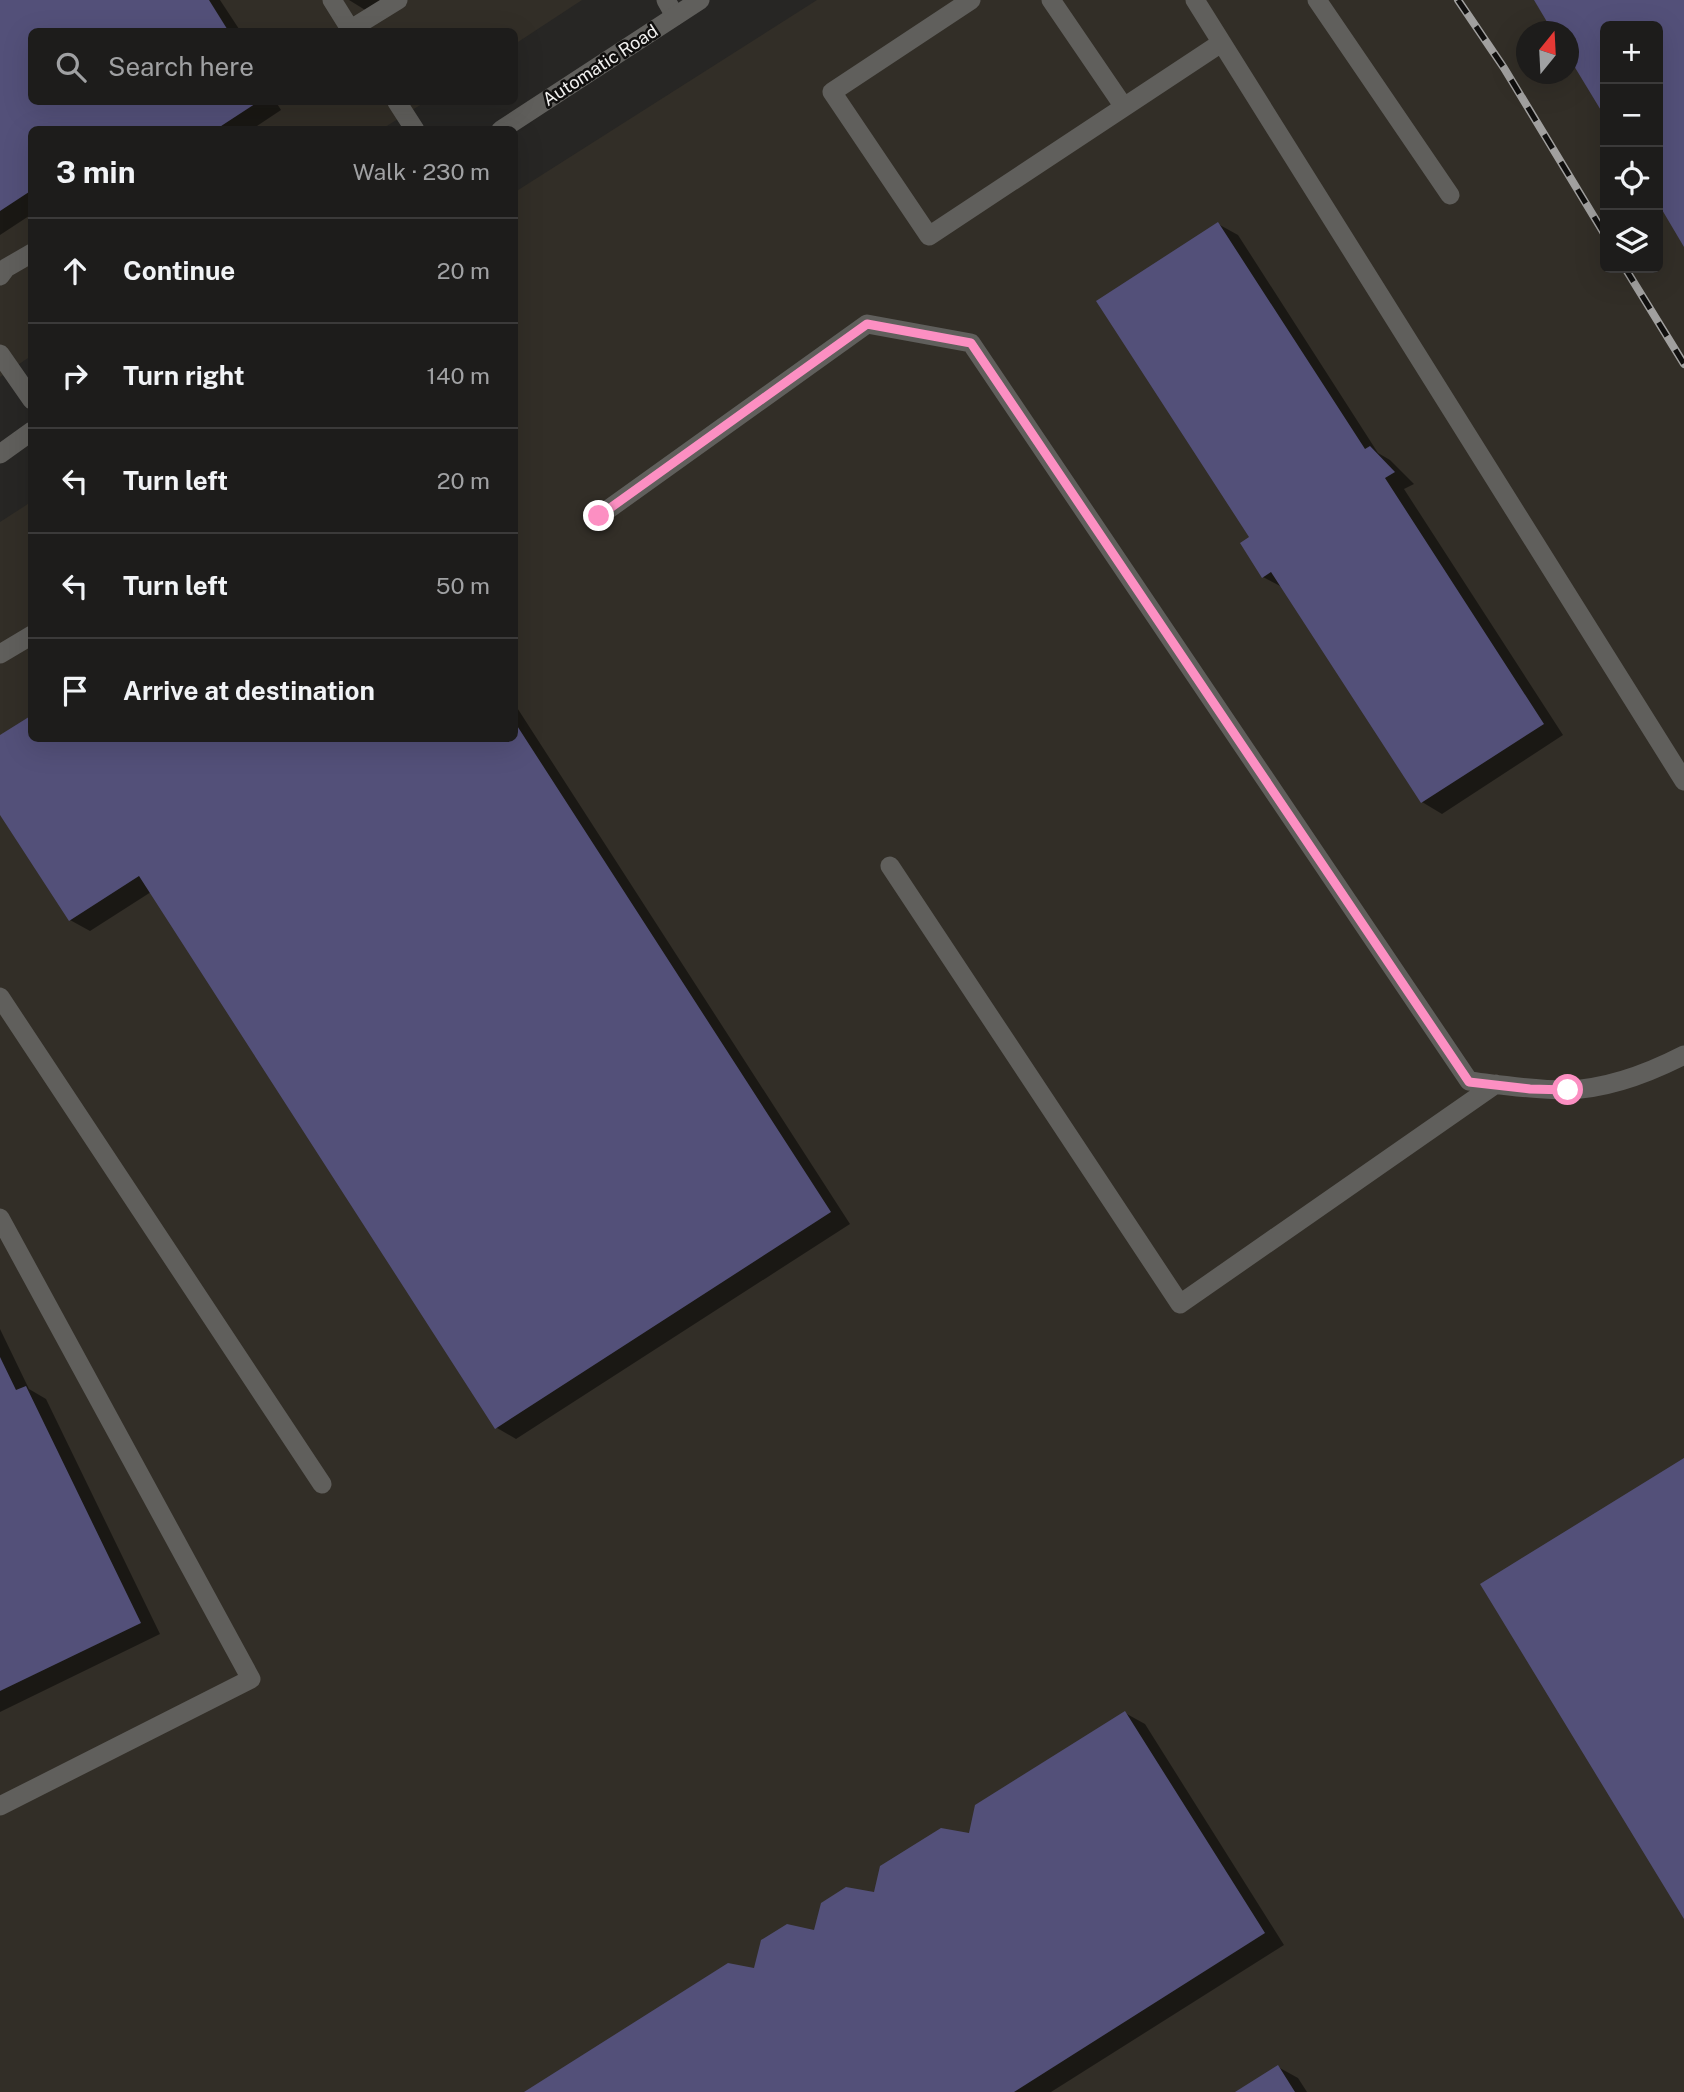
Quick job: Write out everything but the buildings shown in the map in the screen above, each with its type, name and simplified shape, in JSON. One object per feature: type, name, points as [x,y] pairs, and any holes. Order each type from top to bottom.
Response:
[{"type":"street","points":[[332,0],[350,28]]},
{"type":"street","points":[[354,28],[398,0]]},
{"type":"street","name":"Automatic Road","points":[[506,126],[671,8],[700,0]]},
{"type":"street","points":[[971,0],[832,92],[929,236],[1222,43]]},
{"type":"street","points":[[1051,0],[1124,107]]},
{"type":"street","points":[[1195,0],[1684,781]]},
{"type":"street","points":[[1317,0],[1450,195]]},
{"type":"street","points":[[399,105],[412,126]]},
{"type":"street","points":[[0,276],[6,268],[28,255]]},
{"type":"street","points":[[599,516],[867,324],[971,343],[1469,1082],[1568,1090],[1610,1085],[1658,1068],[1684,1055]]},
{"type":"street","points":[[0,354],[28,394]]},
{"type":"street","points":[[0,453],[28,434]]},
{"type":"street","points":[[0,654],[28,637]]},
{"type":"street","points":[[890,866],[1180,1304],[1496,1084]]},
{"type":"street","points":[[0,997],[322,1484]]},
{"type":"street","points":[[0,1218],[251,1679],[0,1807]]},
{"type":"shaded area","points":[[0,0],[582,0],[518,42],[518,28],[28,28],[28,105],[420,105],[387,126],[28,126],[28,358],[0,377]]},
{"type":"shaded area","points":[[817,0],[1684,0],[1684,2092],[0,2092],[0,522],[28,504],[28,742],[518,742],[518,190]]},
{"type":"railway","points":[[1458,0],[1504,68],[1600,227]]},
{"type":"railway","points":[[1628,273],[1684,364]]},
{"type":"route","points":[[599,516],[867,324],[971,343],[1469,1082],[1568,1090]]}]
